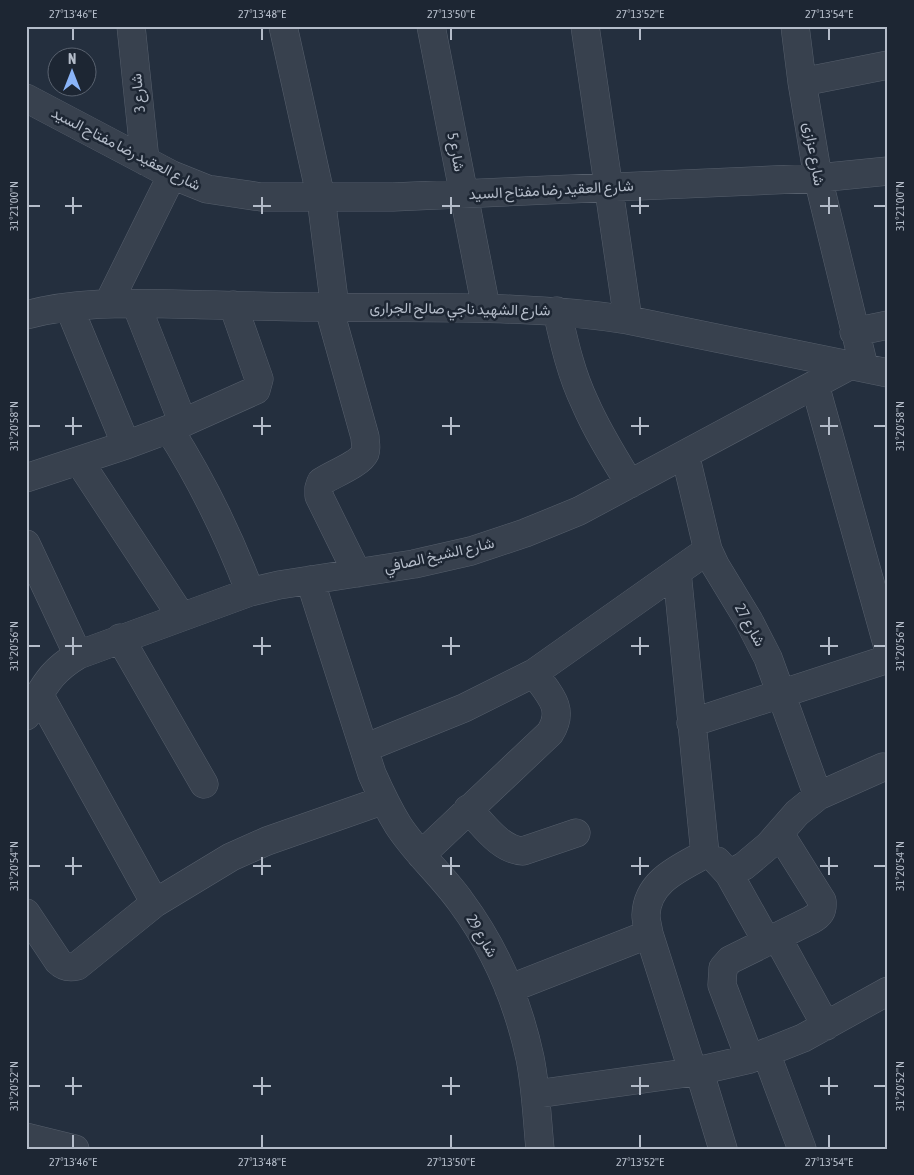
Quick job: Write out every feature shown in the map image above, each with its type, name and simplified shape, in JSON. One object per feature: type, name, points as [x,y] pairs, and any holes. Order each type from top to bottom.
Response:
[{"type":"street","name":"شارع 3","points":[[131,26],[145,160]]},
{"type":"street","points":[[283,26],[321,198],[332,308],[366,446],[365,453],[359,460],[321,482],[319,496],[357,572]]},
{"type":"street","name":"شارع 5","points":[[431,26],[486,308]]},
{"type":"street","points":[[585,26],[628,320]]},
{"type":"street","name":"شارع عزازى","points":[[795,26],[818,178],[854,332],[868,368]]},
{"type":"street","points":[[802,82],[888,66]]},
{"type":"street","name":"شارع العقيد رضا مفتاح السيد","points":[[26,98],[172,175],[207,189],[261,197],[393,197],[818,178],[888,171]]},
{"type":"street","points":[[108,304],[172,175]]},
{"type":"street","name":"شارع الشهيد ناجي صالح الجرارى","points":[[26,315],[69,307],[108,304],[332,308],[486,308],[557,311],[628,320],[868,368]]},
{"type":"street","points":[[136,304],[176,426],[193,467],[233,547],[250,592]]},
{"type":"street","points":[[26,478],[126,445],[176,426],[256,390],[259,385],[258,373],[233,305]]},
{"type":"street","points":[[69,307],[126,445]]},
{"type":"street","points":[[557,311],[568,357],[584,402],[606,445],[630,484]]},
{"type":"street","points":[[854,332],[888,325]]},
{"type":"street","name":"شارع الشيخ الصافي","points":[[30,704],[62,664],[78,654],[250,592],[310,580],[414,564],[471,551],[525,533],[570,514],[630,484],[815,385],[868,368]]},
{"type":"street","points":[[815,385],[888,648]]},
{"type":"street","name":"شارع 27","points":[[685,454],[708,550],[768,658],[818,796]]},
{"type":"street","points":[[79,461],[181,616]]},
{"type":"street","points":[[26,544],[78,654]]},
{"type":"street","points":[[364,748],[464,708],[534,673],[708,550]]},
{"type":"street","points":[[677,572],[705,854]]},
{"type":"street","name":"شارع 29","points":[[310,580],[372,774],[384,800],[399,826],[421,855],[461,901],[480,929],[496,958],[509,989],[521,1023],[530,1059],[536,1094],[540,1149]]},
{"type":"street","points":[[120,638],[204,784]]},
{"type":"street","points":[[691,723],[888,660]]},
{"type":"street","points":[[421,855],[550,733],[555,726],[557,718],[555,702],[534,673]]},
{"type":"street","points":[[30,704],[155,903]]},
{"type":"street","points":[[729,874],[757,856],[780,834],[797,813],[818,796],[883,768]]},
{"type":"street","points":[[26,914],[58,961],[63,966],[70,968],[77,966],[155,903],[240,853],[267,841],[384,800]]},
{"type":"street","points":[[468,809],[502,844],[514,851],[523,851],[576,833]]},
{"type":"street","points":[[780,834],[822,901],[823,910],[819,916],[730,960],[722,968],[721,976],[722,985],[802,1149]]},
{"type":"street","points":[[705,854],[720,863],[729,874],[826,1026]]},
{"type":"street","points":[[705,854],[664,877],[654,888],[648,901],[646,916],[649,934],[723,1149]]},
{"type":"street","points":[[509,989],[649,934]]},
{"type":"street","points":[[536,1094],[696,1071],[758,1056],[826,1026],[888,991]]},
{"type":"street","points":[[26,1137],[75,1149]]}]
